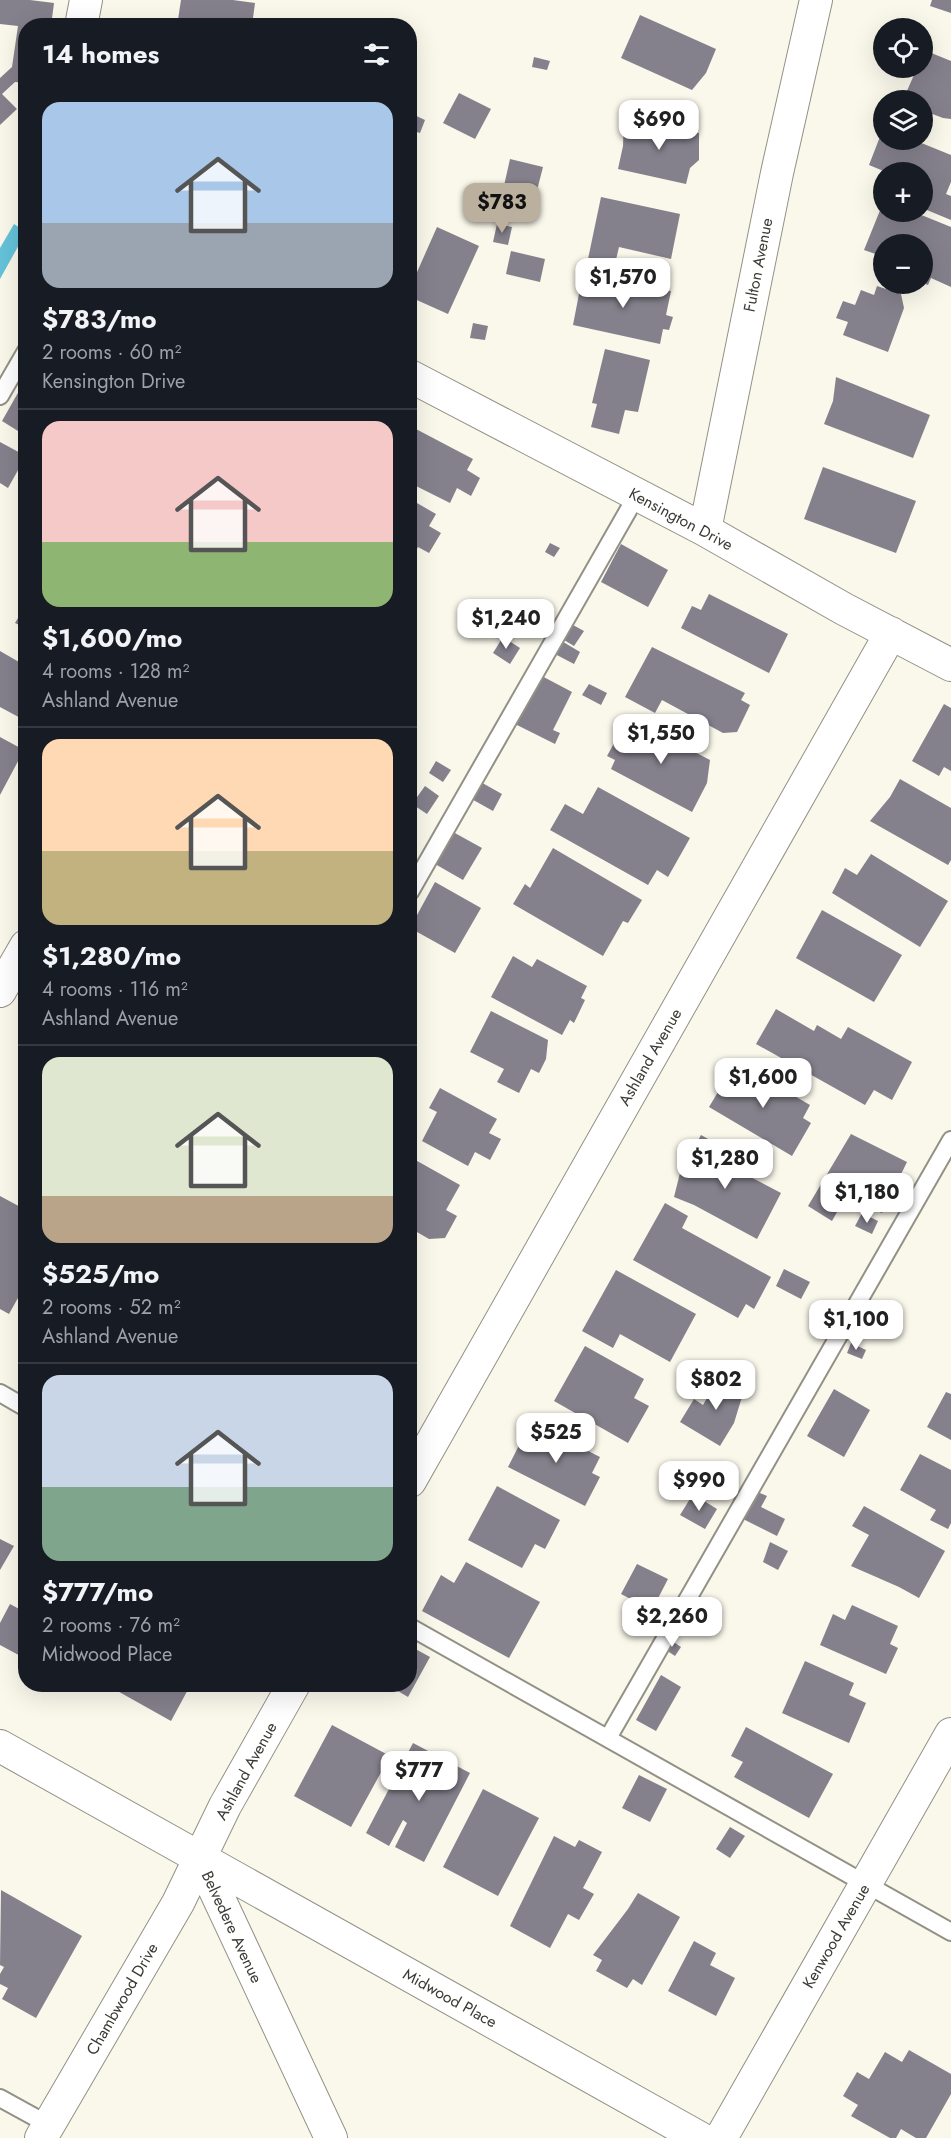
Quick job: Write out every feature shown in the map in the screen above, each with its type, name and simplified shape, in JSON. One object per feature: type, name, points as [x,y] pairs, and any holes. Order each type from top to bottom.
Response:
[{"type":"street","points":[[83,18],[86,0]]},
{"type":"street","name":"Fulton Avenue","points":[[705,530],[777,173],[816,0]]},
{"type":"street","name":"Kensington Drive","points":[[417,380],[705,530],[844,609],[951,665]]},
{"type":"street","name":"Ashland Avenue","points":[[417,1469],[891,633]]},
{"type":"street","points":[[0,991],[18,960]]},
{"type":"street","name":"Ashland Avenue","points":[[200,1858],[225,1806],[289,1692]]},
{"type":"street","name":"Kenwood Avenue","points":[[721,2138],[951,1734]]},
{"type":"street","name":"Belvedere Avenue","points":[[0,1746],[200,1858],[331,2138]]},
{"type":"street","name":"Chambwood Drive","points":[[45,2131],[178,1903],[200,1858]]},
{"type":"street","name":"Midwood Place","points":[[200,1858],[700,2138]]},
{"type":"lane","points":[[0,396],[18,365]]},
{"type":"lane","points":[[417,880],[637,495]]},
{"type":"lane","points":[[608,1738],[951,1140]]},
{"type":"lane","points":[[0,1394],[18,1404]]},
{"type":"lane","points":[[417,1631],[951,1932]]},
{"type":"lane","points":[[0,2098],[45,2131]]},
{"type":"water","points":[[14,224],[18,227],[18,247],[0,279],[0,248]]},
{"type":"building","points":[[0,0],[54,3],[52,18],[18,18],[18,26],[0,24]]},
{"type":"building","points":[[181,0],[233,0],[255,3],[253,18],[178,18]]},
{"type":"building","points":[[932,0],[951,0],[951,13],[930,6]]},
{"type":"building","points":[[640,15],[716,49],[706,73],[692,90],[621,58]]},
{"type":"building","points":[[18,26],[18,82],[15,82],[2,94],[17,109],[0,125],[0,78],[12,67]]},
{"type":"building","points":[[933,54],[951,61],[951,119],[933,114],[933,90],[907,90],[913,78],[933,78]]},
{"type":"building","points":[[534,57],[550,61],[547,70],[532,67]]},
{"type":"building","points":[[459,93],[491,109],[475,139],[443,123]]},
{"type":"building","points":[[417,116],[425,120],[420,133],[417,132]]},
{"type":"building","points":[[624,117],[699,133],[699,160],[690,168],[686,184],[618,169],[623,146]]},
{"type":"building","points":[[933,148],[951,155],[951,182],[946,194],[951,196],[951,220],[933,213],[933,162],[873,162],[873,167],[869,165],[875,150],[933,150]]},
{"type":"building","points":[[510,159],[543,167],[533,206],[501,199]]},
{"type":"building","points":[[601,197],[680,214],[671,259],[619,247],[615,264],[588,259]]},
{"type":"building","points":[[933,220],[951,227],[951,287],[933,279],[933,234],[873,234],[873,253],[864,250],[875,222],[933,222]]},
{"type":"building","points":[[497,224],[512,227],[508,245],[493,242]]},
{"type":"building","points":[[437,227],[479,246],[448,314],[417,300],[417,272]]},
{"type":"building","points":[[511,251],[545,259],[540,282],[506,274]]},
{"type":"building","points":[[583,273],[671,291],[666,315],[673,317],[669,330],[663,329],[660,344],[573,325]]},
{"type":"building","points":[[861,290],[874,295],[901,294],[904,308],[888,352],[843,335],[848,322],[836,318],[843,301],[855,305]]},
{"type":"building","points":[[473,323],[488,326],[485,340],[470,338]]},
{"type":"building","points":[[605,349],[650,360],[638,412],[625,410],[619,434],[591,427],[597,404],[592,403]]},
{"type":"building","points":[[836,377],[930,415],[913,458],[824,424],[833,401]]},
{"type":"building","points":[[18,393],[18,431],[2,421]]},
{"type":"building","points":[[417,430],[473,459],[467,470],[480,478],[471,496],[457,488],[450,503],[417,486]]},
{"type":"building","points":[[0,442],[18,452],[18,470],[8,488],[0,483]]},
{"type":"building","points":[[823,467],[916,501],[896,553],[804,519]]},
{"type":"building","points":[[417,503],[436,514],[429,526],[441,533],[429,553],[418,547],[417,549]]},
{"type":"building","points":[[550,543],[560,548],[554,557],[545,552]]},
{"type":"building","points":[[621,544],[668,570],[648,607],[601,582]]},
{"type":"building","points":[[709,594],[788,634],[769,673],[681,628],[692,606],[701,610]]},
{"type":"building","points":[[573,625],[584,631],[574,646],[564,640]]},
{"type":"building","points":[[503,637],[520,648],[510,664],[493,653]]},
{"type":"building","points":[[560,640],[580,652],[574,664],[553,653]]},
{"type":"building","points":[[652,647],[745,693],[741,700],[750,705],[737,732],[723,733],[662,700],[655,713],[625,697]]},
{"type":"building","points":[[0,651],[18,661],[18,717],[0,707]]},
{"type":"building","points":[[538,674],[572,692],[553,730],[560,733],[555,744],[513,723]]},
{"type":"building","points":[[589,684],[607,693],[601,705],[582,695]]},
{"type":"building","points":[[944,704],[951,708],[951,771],[944,767],[939,776],[912,761]]},
{"type":"building","points":[[637,722],[710,760],[707,783],[692,812],[611,769],[615,760],[607,756],[623,727],[631,732]]},
{"type":"building","points":[[0,737],[18,747],[18,761],[0,795]]},
{"type":"building","points":[[436,761],[451,770],[443,782],[429,773]]},
{"type":"building","points":[[900,779],[951,808],[951,860],[948,865],[870,821],[890,797]]},
{"type":"building","points":[[477,780],[502,794],[493,811],[468,797]]},
{"type":"building","points":[[425,786],[439,796],[427,814],[417,807],[417,797]]},
{"type":"building","points":[[598,787],[690,838],[668,877],[657,870],[648,885],[550,830],[565,804],[583,814]]},
{"type":"building","points":[[453,832],[482,848],[463,880],[435,864]]},
{"type":"building","points":[[553,848],[642,900],[628,923],[623,921],[603,956],[513,904],[525,884],[530,888]]},
{"type":"building","points":[[871,854],[948,901],[920,947],[832,893],[845,868],[857,875]]},
{"type":"building","points":[[435,882],[481,908],[455,953],[417,932],[417,915]]},
{"type":"building","points":[[822,910],[902,955],[874,1002],[796,958]]},
{"type":"building","points":[[513,956],[532,967],[537,959],[587,986],[581,998],[585,1000],[574,1023],[570,1020],[562,1035],[491,997]]},
{"type":"building","points":[[776,1009],[814,1031],[817,1025],[841,1039],[848,1027],[912,1062],[892,1100],[874,1090],[865,1105],[756,1044]]},
{"type":"building","points":[[491,1011],[548,1040],[546,1059],[539,1073],[531,1069],[519,1093],[497,1082],[504,1069],[470,1052]]},
{"type":"building","points":[[736,1062],[810,1105],[803,1118],[811,1123],[792,1156],[709,1107]]},
{"type":"building","points":[[440,1088],[497,1119],[489,1133],[501,1139],[490,1160],[475,1152],[468,1166],[422,1141],[437,1112],[429,1108]]},
{"type":"building","points":[[851,1134],[907,1162],[882,1213],[845,1198],[832,1221],[808,1206]]},
{"type":"building","points":[[701,1135],[728,1150],[722,1162],[781,1193],[757,1239],[694,1205],[674,1197],[680,1173]]},
{"type":"building","points":[[417,1161],[460,1185],[446,1210],[457,1216],[445,1238],[429,1239],[417,1232]]},
{"type":"building","points":[[0,1196],[18,1206],[18,1298],[9,1314],[0,1309]]},
{"type":"building","points":[[665,1203],[688,1216],[682,1228],[771,1277],[754,1309],[746,1304],[738,1318],[633,1260]]},
{"type":"building","points":[[862,1213],[878,1221],[872,1234],[855,1226]]},
{"type":"building","points":[[784,1269],[810,1282],[801,1299],[776,1286]]},
{"type":"building","points":[[616,1270],[696,1314],[670,1362],[620,1334],[613,1348],[582,1331]]},
{"type":"building","points":[[851,1343],[866,1350],[862,1359],[847,1353]]},
{"type":"building","points":[[585,1346],[644,1379],[634,1398],[649,1406],[628,1443],[554,1401]]},
{"type":"building","points":[[721,1374],[745,1387],[734,1423],[720,1446],[680,1422],[694,1399],[703,1405]]},
{"type":"building","points":[[834,1389],[870,1410],[844,1457],[807,1436]]},
{"type":"building","points":[[946,1392],[951,1394],[951,1440],[927,1427]]},
{"type":"building","points":[[531,1422],[600,1457],[592,1473],[600,1477],[585,1506],[508,1467]]},
{"type":"building","points":[[920,1454],[951,1470],[951,1523],[948,1529],[930,1520],[936,1510],[900,1490]]},
{"type":"building","points":[[497,1486],[560,1520],[545,1549],[535,1544],[522,1568],[468,1540]]},
{"type":"building","points":[[753,1490],[767,1496],[761,1507],[785,1519],[777,1536],[739,1517]]},
{"type":"building","points":[[693,1494],[717,1509],[705,1529],[680,1515]]},
{"type":"building","points":[[864,1506],[945,1551],[919,1598],[851,1566],[869,1535],[852,1526]]},
{"type":"building","points":[[0,1539],[14,1546],[0,1570]]},
{"type":"building","points":[[770,1542],[788,1551],[778,1570],[763,1562]]},
{"type":"building","points":[[466,1562],[540,1602],[509,1658],[422,1611],[441,1575],[454,1583]]},
{"type":"building","points":[[637,1564],[668,1579],[652,1610],[621,1594]]},
{"type":"building","points":[[10,1604],[18,1608],[18,1655],[0,1645],[0,1623]]},
{"type":"building","points":[[852,1605],[898,1626],[890,1644],[898,1648],[886,1674],[820,1645],[833,1614],[845,1620]]},
{"type":"building","points":[[669,1639],[681,1647],[675,1656],[663,1648]]},
{"type":"building","points":[[417,1650],[430,1657],[417,1681]]},
{"type":"building","points":[[805,1661],[854,1683],[849,1695],[866,1703],[849,1743],[782,1713]]},
{"type":"building","points":[[661,1675],[681,1687],[656,1731],[636,1720]]},
{"type":"building","points":[[119,1692],[187,1692],[171,1721]]},
{"type":"building","points":[[400,1692],[411,1692],[408,1697]]},
{"type":"building","points":[[332,1725],[390,1756],[351,1827],[294,1796]]},
{"type":"building","points":[[746,1727],[833,1774],[809,1818],[734,1777],[743,1762],[731,1756]]},
{"type":"building","points":[[413,1743],[470,1773],[424,1862],[395,1847],[407,1823],[403,1820],[389,1846],[366,1833]]},
{"type":"building","points":[[639,1775],[667,1789],[650,1822],[622,1808]]},
{"type":"building","points":[[483,1789],[539,1818],[498,1896],[443,1867]]},
{"type":"building","points":[[730,1827],[745,1836],[730,1858],[716,1849]]},
{"type":"building","points":[[554,1836],[575,1847],[579,1840],[602,1852],[583,1888],[594,1894],[579,1920],[568,1914],[550,1948],[510,1926]]},
{"type":"building","points":[[1,1890],[82,1936],[36,2018],[2,1999],[8,1988],[0,1984],[0,1974],[4,1967],[0,1965]]},
{"type":"building","points":[[638,1893],[680,1917],[642,1985],[633,1979],[627,1988],[596,1971],[602,1960],[593,1955]]},
{"type":"building","points":[[694,1941],[716,1953],[710,1965],[735,1978],[716,2016],[668,1991]]},
{"type":"building","points":[[909,2050],[951,2074],[951,2094],[926,2138],[916,2138],[901,2129],[896,2138],[890,2138],[851,2116],[858,2105],[843,2096],[857,2072],[869,2079],[885,2052],[902,2062]]}]
